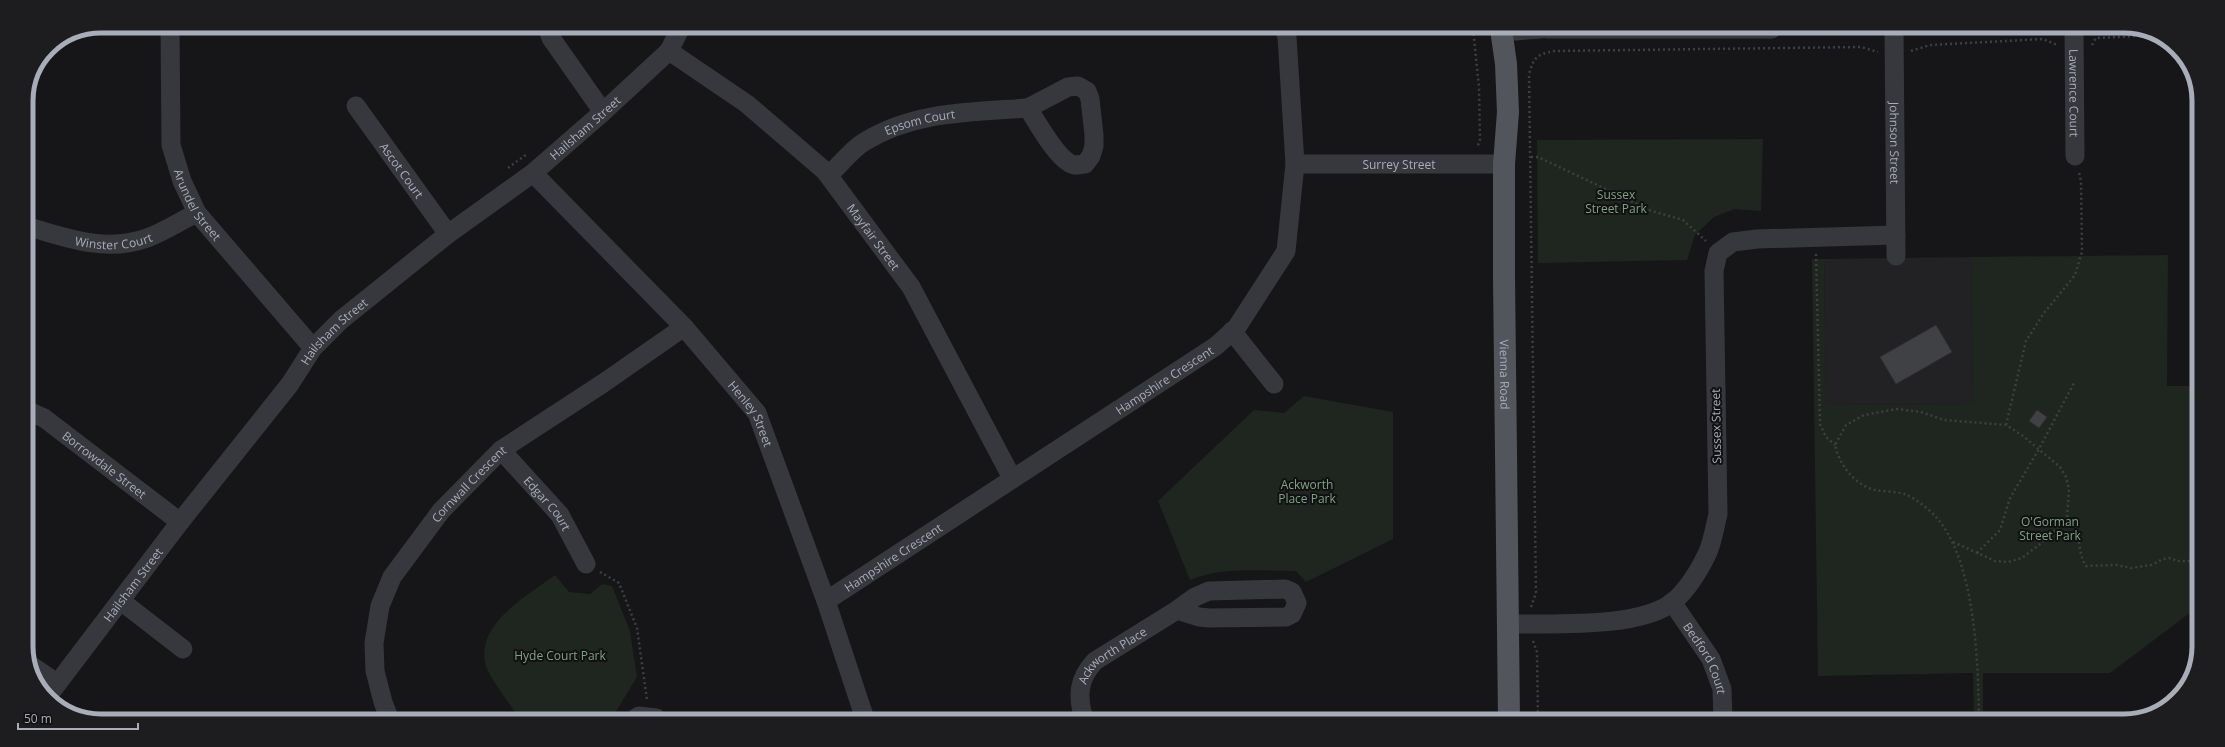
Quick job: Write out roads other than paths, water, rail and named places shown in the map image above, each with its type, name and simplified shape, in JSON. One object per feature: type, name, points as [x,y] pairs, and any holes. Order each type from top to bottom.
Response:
[{"type":"main road","name":"Vienna Road","points":[[1501,33],[1506,64],[1508,112],[1504,164],[1509,714]]},
{"type":"street","name":"Arundel Street","points":[[170,33],[171,145],[182,181],[197,213],[313,348]]},
{"type":"street","points":[[549,33],[551,38],[603,112]]},
{"type":"street","name":"Hailsham Street","points":[[53,690],[180,522],[290,384],[313,348],[341,320],[448,234],[533,173],[603,112],[669,51],[678,33]]},
{"type":"street","name":"Hampshire Crescent","points":[[826,601],[1216,346],[1232,331],[1286,251],[1295,164],[1286,33]]},
{"type":"street","name":"Johnson Street","points":[[1894,33],[1896,256]]},
{"type":"street","name":"Lawrence Court","points":[[2074,33],[2075,156]]},
{"type":"street","name":"Mayfair Street","points":[[669,51],[747,104],[828,175],[911,288],[1012,478]]},
{"type":"street","name":"Ascot Court","points":[[356,106],[448,234]]},
{"type":"street","name":"Epsom Court","points":[[828,175],[864,142],[901,124],[931,115],[1028,108]]},
{"type":"street","name":"Surrey Street","points":[[1295,164],[1504,164]]},
{"type":"street","name":"Henley Street","points":[[533,173],[684,327],[757,413],[826,601],[863,714]]},
{"type":"street","name":"Winster Court","points":[[33,228],[88,244],[119,245],[147,238],[197,213]]},
{"type":"street","name":"Sussex Street","points":[[1509,624],[1611,622],[1643,615],[1672,602],[1694,578],[1708,551],[1718,514],[1714,271],[1718,253],[1733,242],[1757,239],[1896,235]]},
{"type":"street","name":"Cornwall Crescent","points":[[388,714],[375,671],[374,642],[380,606],[392,577],[440,511],[501,450],[602,384],[684,327]]},
{"type":"street","points":[[1232,331],[1274,384]]},
{"type":"street","name":"Borrowdale Street","points":[[33,413],[44,418],[180,522]]},
{"type":"street","name":"Edgar Court","points":[[501,450],[560,515],[586,564]]},
{"type":"street","name":"Ackworth Place","points":[[1082,714],[1079,693],[1081,681],[1095,660],[1177,610],[1195,597],[1209,591],[1285,589],[1292,592],[1297,603],[1292,614],[1286,617],[1209,618],[1199,617],[1177,610]]},
{"type":"street","points":[[120,601],[183,649]]},
{"type":"street","name":"Bedford Court","points":[[1672,602],[1711,659],[1722,689],[1723,714]]},
{"type":"street","points":[[39,674],[53,690]]},
{"type":"park label","name":"Sussex Street Park","points":[[1616,201]]},
{"type":"park label","name":"Ackworth Place Park","points":[[1307,491]]},
{"type":"park label","name":"O'Gorman Street Park","points":[[2050,528]]},
{"type":"park label","name":"Hyde Court Park","points":[[560,655]]}]
